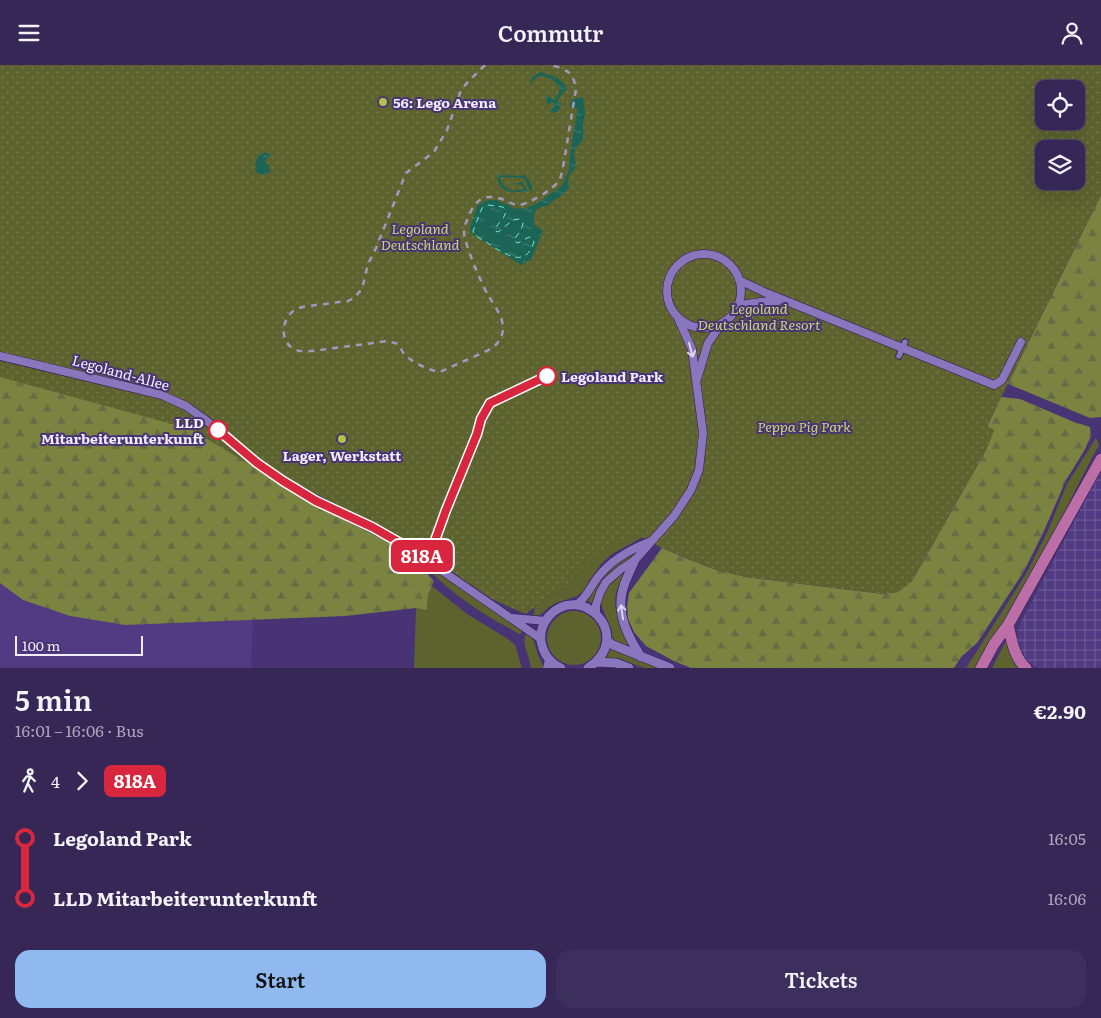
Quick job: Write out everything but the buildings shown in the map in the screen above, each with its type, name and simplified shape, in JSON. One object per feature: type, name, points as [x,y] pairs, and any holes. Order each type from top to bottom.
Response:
[{"type":"main road","points":[[981,668],[994,644],[1008,625],[1101,459]]},
{"type":"main road","points":[[989,668],[1000,647],[1008,625]]},
{"type":"main road","points":[[1008,625],[1013,648],[1018,660],[1026,668]]},
{"type":"street","points":[[596,613],[596,605],[606,582],[635,560],[653,540],[682,505],[691,490],[699,470],[703,433],[696,384],[692,349],[672,309],[667,289],[669,278],[682,261],[702,254],[723,260],[731,267],[741,281],[742,289],[738,305],[708,343],[696,384]]},
{"type":"street","points":[[741,281],[787,302],[994,385],[1002,381],[1021,342]]},
{"type":"street","points":[[738,305],[770,300],[787,302]]},
{"type":"street","points":[[678,318],[688,324],[700,327],[711,327],[722,323]]},
{"type":"street","points":[[899,356],[905,342]]},
{"type":"street","name":"Legoland-Allee","points":[[0,356],[162,395],[186,406],[208,421],[257,463],[283,481],[316,501],[372,527],[409,548],[541,639]]},
{"type":"street","points":[[428,560],[454,492]]},
{"type":"street","points":[[576,605],[584,600],[598,577],[613,561],[633,548],[653,540]]},
{"type":"street","points":[[635,560],[622,593],[621,613],[633,644],[641,657]]},
{"type":"street","points":[[561,668],[548,664],[541,639],[542,628],[548,617],[555,611],[565,606],[576,605],[596,613],[603,622],[607,632],[604,653],[597,662],[588,668]]},
{"type":"street","name":"Legoland-Allee","points":[[509,617],[546,621]]},
{"type":"street","points":[[607,641],[670,668]]},
{"type":"street","points":[[597,662],[616,663],[629,668]]},
{"type":"shaded area","points":[[1101,470],[1101,668],[1038,668],[1026,661],[1018,652],[1016,639],[1019,626]]},
{"type":"shaded area","points":[[0,583],[23,600],[70,616],[125,625],[253,620],[251,668],[0,668]]},
{"type":"green space","points":[[0,65],[205,426],[261,472],[322,509],[403,549],[423,562],[429,576],[434,581],[428,595],[427,610],[416,608],[345,616],[125,625],[70,616],[23,600],[0,583]]},
{"type":"green space","name":"Legoland Deutschland Resort","points":[[0,65],[1101,65],[1101,195],[987,426],[994,430],[986,450],[912,581],[898,592],[883,594],[746,577],[716,570],[690,560],[634,533],[594,555],[559,591],[540,602],[525,614],[492,599],[408,542],[299,485],[244,461],[190,429],[0,377]]},
{"type":"green space","points":[[1101,195],[1101,417],[1090,418],[1008,384]]},
{"type":"green space","points":[[1001,397],[1020,399],[1090,427],[1091,436],[1066,480],[1024,571],[977,643],[961,657],[954,668],[691,668],[646,646],[634,632],[628,619],[629,593],[662,548],[716,570],[746,577],[883,594],[898,592],[912,581],[986,450],[994,430],[987,427]]},
{"type":"green space","points":[[1096,438],[1099,445],[1019,594],[976,668],[966,668],[1026,574],[1047,533],[1067,484]]},
{"type":"green space","points":[[636,528],[643,537],[612,554],[602,563],[584,591],[577,596],[556,603],[540,615],[533,616],[535,607],[567,584],[589,556]]},
{"type":"green space","points":[[639,548],[638,553],[621,565],[597,592],[592,603],[588,601],[597,583],[610,567]]},
{"type":"green space","points":[[433,569],[503,618],[523,629],[521,633],[519,634],[475,608],[432,573]]},
{"type":"green space","points":[[623,570],[626,572],[617,590],[615,604],[622,631],[628,643],[627,646],[614,641],[601,604],[602,598],[611,582]]},
{"type":"green space","points":[[432,586],[467,614],[515,645],[522,668],[414,668],[416,608],[427,610],[428,595]]},
{"type":"green space","points":[[574,611],[584,613],[593,619],[599,628],[601,638],[599,648],[593,657],[584,663],[574,665],[564,663],[555,657],[549,648],[547,638],[549,628],[555,619],[564,613]]},
{"type":"green space","points":[[527,632],[532,636],[543,668],[531,668],[525,645]]},
{"type":"green space","points":[[1008,637],[1020,668],[992,668]]},
{"type":"green space","points":[[610,649],[659,668],[644,668],[618,658],[606,659]]},
{"type":"water","points":[[540,72],[559,80],[567,89],[558,99],[558,103],[561,103],[557,113],[550,111],[555,105],[553,102],[547,105],[546,96],[550,95],[555,100],[560,90],[554,81],[538,76],[530,86],[532,77]]},
{"type":"water","points":[[583,97],[585,113],[583,140],[574,153],[576,165],[568,179],[569,188],[548,206],[540,207],[536,210],[534,222],[543,231],[531,260],[521,265],[472,234],[470,227],[477,206],[483,202],[496,200],[517,209],[525,208],[534,205],[562,186],[569,170],[577,111],[577,108],[569,106],[573,99]]},
{"type":"water","points":[[266,152],[270,154],[265,161],[269,166],[270,172],[263,175],[257,173],[255,165],[258,156]]},
{"type":"water","points":[[498,175],[525,175],[532,186],[532,191],[524,178],[500,177],[500,180],[508,189],[513,191],[523,190],[521,184],[513,185],[522,182],[528,192],[507,191],[499,184]]},
{"type":"ferry route","points":[[488,205],[503,207],[506,211],[495,231],[498,232],[513,220],[519,219],[523,223],[514,241],[518,243],[529,237],[533,239],[534,242],[531,250],[527,254],[522,257],[512,256],[474,235],[473,231],[482,208],[488,205]]},
{"type":"railway","points":[[485,65],[466,84],[460,93],[447,130],[434,152],[406,173],[368,264],[362,289],[354,298],[348,301],[304,307],[292,312],[285,323],[284,329],[284,336],[290,347],[298,351],[312,351],[388,341],[398,344],[408,358],[431,370],[440,372],[491,349],[495,345],[503,330],[502,321],[473,263],[466,244],[464,229],[473,207],[480,200],[493,197],[515,205],[523,204],[546,193],[559,180],[563,167],[576,89],[573,78],[568,72],[551,65]]},
{"type":"bus line","name":"818A","points":[[218,430],[257,463],[283,481],[316,501],[372,527],[428,560],[477,434],[481,419],[490,403],[547,376]]},
{"type":"place","name":"56: Lego Arena","points":[[383,102]]},
{"type":"place","name":"Legoland Park","points":[[547,376]]},
{"type":"place","name":"LLD Mitarbeiterunterkunft","points":[[218,430]]},
{"type":"place","name":"Lager, Werkstatt","points":[[342,439]]},
{"type":"park label","name":"Legoland Deutschland","points":[[420,236]]},
{"type":"park label","name":"Peppa Pig Park","points":[[804,426]]}]
